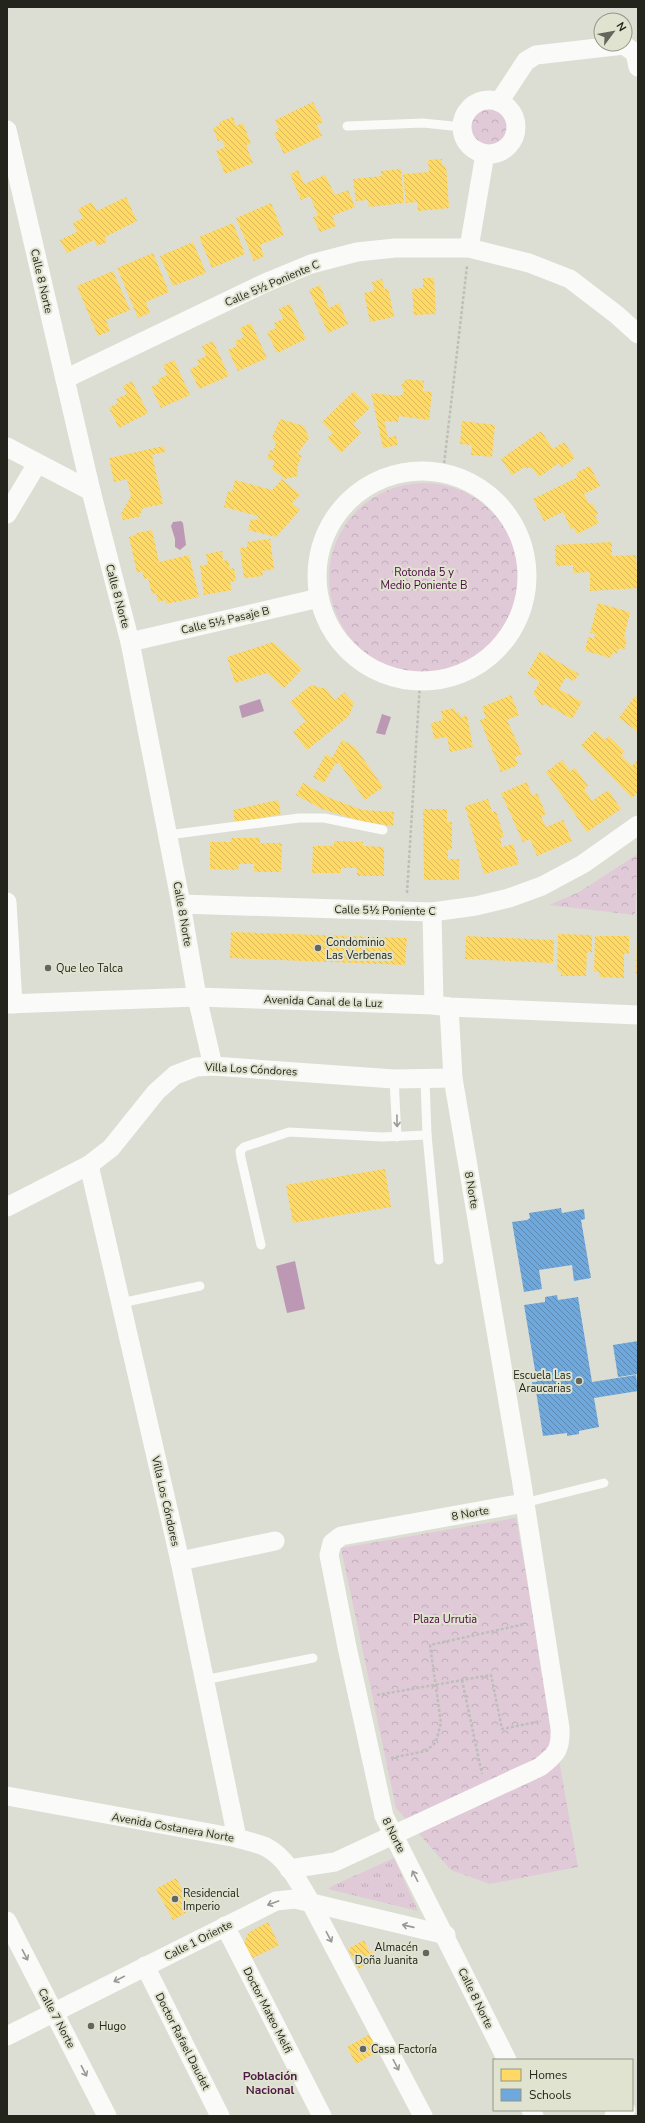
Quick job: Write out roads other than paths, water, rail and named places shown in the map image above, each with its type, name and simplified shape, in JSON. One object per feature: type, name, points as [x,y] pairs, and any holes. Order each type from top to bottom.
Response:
[{"type":"street","points":[[499,102],[526,61],[536,55],[624,45],[635,53],[638,67]]},
{"type":"street","points":[[486,100],[499,102],[507,106],[513,114],[516,125],[515,135],[513,140],[505,149],[499,152],[484,154],[468,144],[463,134],[462,127],[465,115],[472,106],[486,100]]},
{"type":"street","name":"Calle 8 Norte","points":[[7,130],[91,491],[130,642],[182,904],[197,997],[214,1066]]},
{"type":"street","points":[[469,248],[484,154]]},
{"type":"street","name":"Calle 5½ Poniente C","points":[[65,379],[265,283],[311,264],[357,252],[395,248],[469,248],[529,262],[570,279],[617,315],[638,334]]},
{"type":"street","points":[[7,447],[91,491]]},
{"type":"street","points":[[7,514],[37,464]]},
{"type":"street","points":[[413,471],[443,473],[475,485],[502,507],[520,537],[528,571],[524,606],[509,637],[485,662],[454,678],[420,682],[385,676],[355,658],[332,631],[319,598],[317,568],[324,539],[338,513],[358,492],[384,478],[413,471]]},
{"type":"street","name":"Calle 5½ Pasaje B","points":[[130,642],[319,598]]},
{"type":"street","name":"Calle 5½ Poniente C","points":[[182,904],[406,912],[432,912],[476,906],[509,898],[542,886],[631,837],[638,825]]},
{"type":"street","points":[[7,902],[10,1004]]},
{"type":"street","name":"8 Norte","points":[[432,912],[441,1006],[524,1503],[341,1536],[332,1543],[329,1555],[384,1816],[392,1834],[446,1935]]},
{"type":"street","name":"Avenida Canal de la Luz","points":[[10,1004],[197,997],[638,1015]]},
{"type":"street","name":"Villa Los Cóndores","points":[[7,1207],[89,1165],[122,1136],[147,1103],[175,1075],[196,1067],[214,1066],[394,1079],[425,1080],[453,1078]]},
{"type":"street","name":"Villa Los Cóndores","points":[[89,1165],[180,1561],[236,1838]]},
{"type":"street","points":[[290,1869],[336,1862],[392,1834],[540,1767],[557,1752],[561,1741],[559,1718],[524,1503]]},
{"type":"street","points":[[180,1561],[275,1541]]},
{"type":"street","name":"Avenida Costanera Norte","points":[[7,1796],[236,1838],[268,1848],[282,1859],[290,1869],[311,1903],[423,2116]]},
{"type":"street","name":"Calle 1 Oriente","points":[[7,2036],[276,1901],[295,1900],[311,1903],[446,1935]]},
{"type":"street","name":"Calle 7 Norte","points":[[7,1921],[107,2116]]},
{"type":"street","name":"Doctor Mateo Melfi","points":[[225,1926],[322,2116]]},
{"type":"street","name":"Calle 8 Norte","points":[[446,1935],[507,2059]]},
{"type":"street","name":"Doctor Rafael Daudet","points":[[145,1966],[220,2116]]},
{"type":"street","points":[[614,2116],[624,2111]]},
{"type":"lane","points":[[347,126],[423,123],[462,127]]},
{"type":"lane","points":[[168,835],[299,818],[324,818],[383,830]]},
{"type":"lane","points":[[394,1079],[397,1137]]},
{"type":"lane","points":[[425,1080],[427,1135],[439,1260]]},
{"type":"lane","points":[[261,1245],[241,1158],[242,1149],[288,1132],[397,1137],[427,1135]]},
{"type":"lane","points":[[121,1303],[200,1286]]},
{"type":"lane","points":[[524,1503],[604,1483]]},
{"type":"lane","points":[[204,1680],[313,1658]]},
{"type":"place","name":"Condominio Las Verbenas","points":[[318,948]]},
{"type":"place","name":"Que leo Talca","points":[[48,968]]},
{"type":"place","name":"Escuela Las Araucarias","points":[[579,1381]]},
{"type":"place","name":"Residencial Imperio","points":[[175,1899]]},
{"type":"place","name":"Almacén Doña Juanita","points":[[426,1953]]},
{"type":"place","name":"Hugo","points":[[91,2026]]},
{"type":"place","name":"Casa Factoría","points":[[363,2049]]},
{"type":"district","name":"Población Nacional","points":[[270,2083]]},
{"type":"park label","name":"Rotonda 5 y Medio Poniente B","points":[[424,578]]},
{"type":"park label","name":"Plaza Urrutia","points":[[445,1619]]}]
